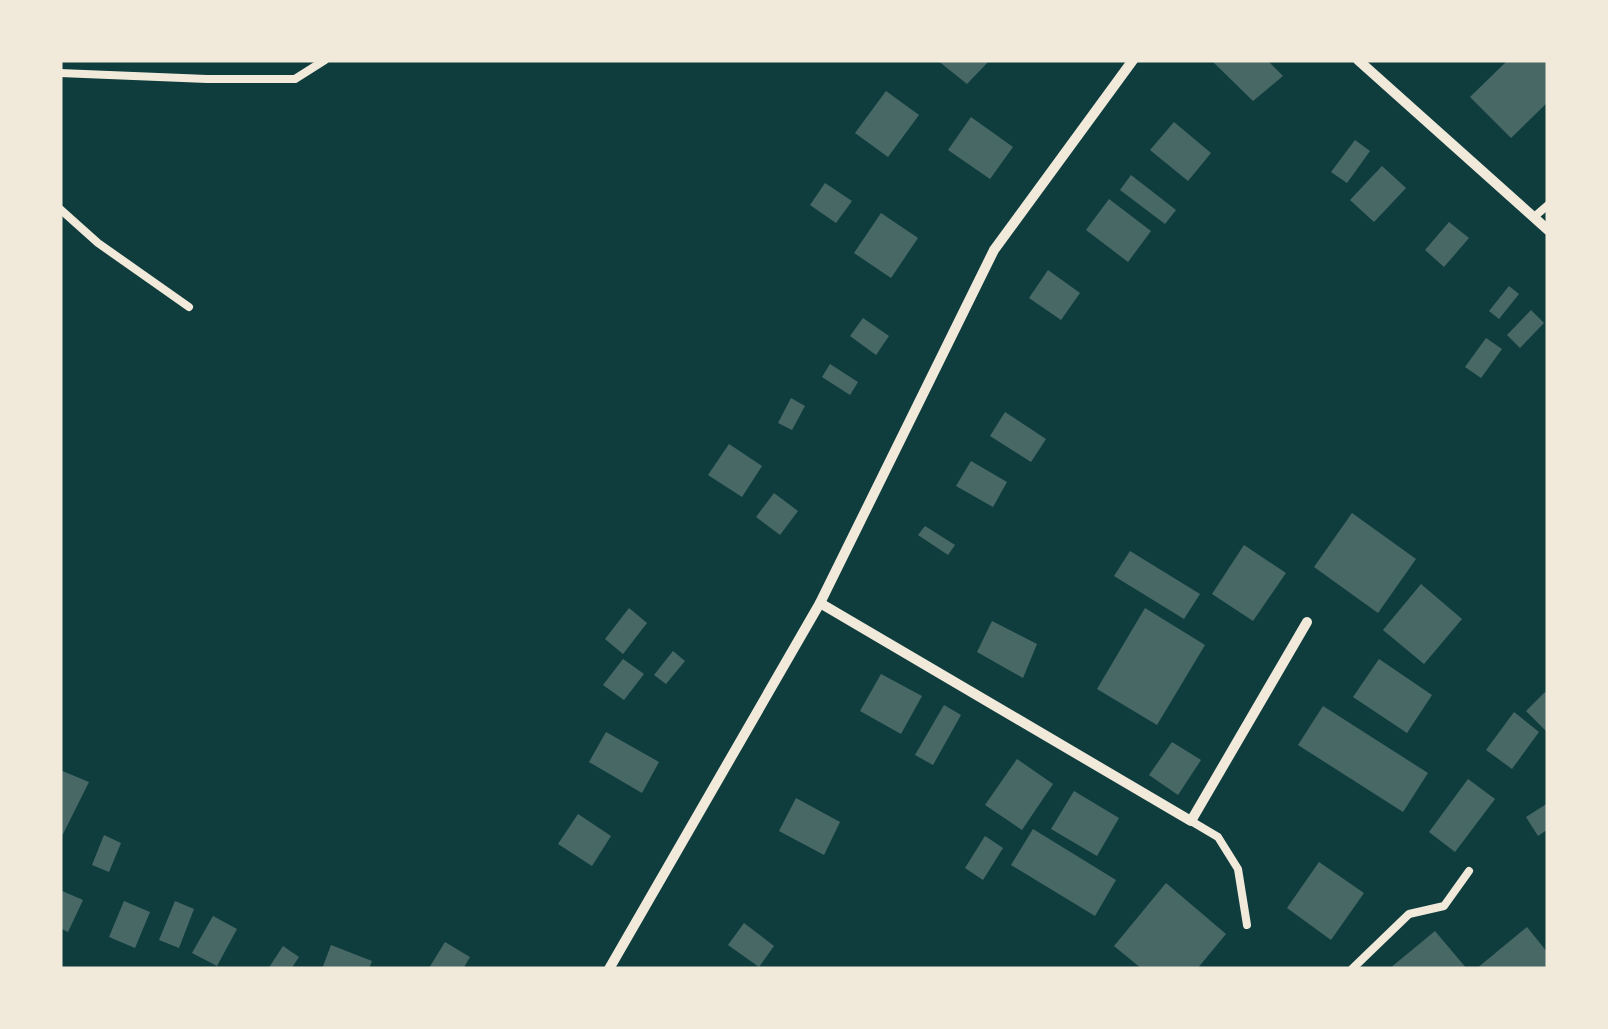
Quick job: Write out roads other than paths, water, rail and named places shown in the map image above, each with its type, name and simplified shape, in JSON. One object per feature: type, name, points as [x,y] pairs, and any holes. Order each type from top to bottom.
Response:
[{"type":"street","points":[[609,969],[820,603],[994,250],[1134,60]]},
{"type":"street","points":[[1358,60],[1548,230]]},
{"type":"street","points":[[820,603],[1191,821],[1307,622]]},
{"type":"lane","points":[[60,73],[295,79],[324,60]]},
{"type":"lane","points":[[1534,217],[1548,204]]},
{"type":"lane","points":[[60,209],[98,243],[189,307]]},
{"type":"lane","points":[[1191,821],[1218,837],[1238,869],[1247,925]]},
{"type":"lane","points":[[1352,969],[1410,914],[1444,906],[1469,871]]}]
